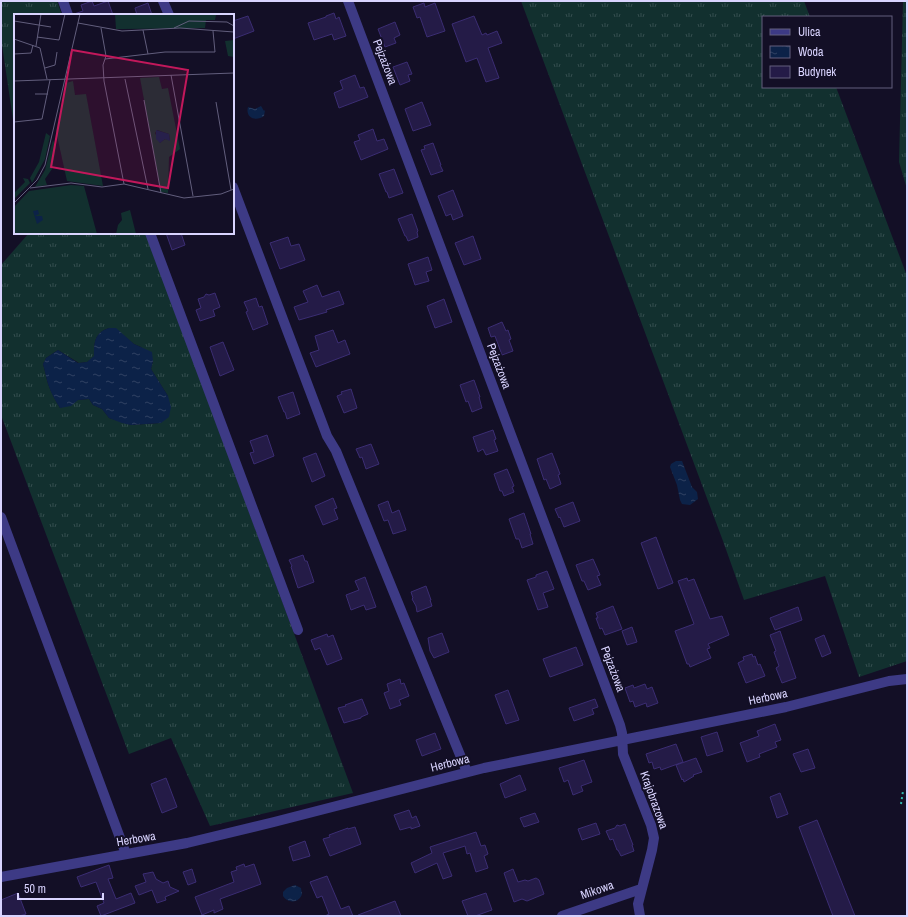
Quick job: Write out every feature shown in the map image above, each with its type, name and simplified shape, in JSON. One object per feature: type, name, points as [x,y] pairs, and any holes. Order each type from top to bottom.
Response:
[{"type":"street","points":[[63,1],[68,14]]},
{"type":"street","points":[[163,1],[169,14]]},
{"type":"street","name":"Pejzażowa","points":[[348,1],[620,725],[622,740]]},
{"type":"street","points":[[234,190],[327,436],[336,451],[468,772]]},
{"type":"street","points":[[150,234],[298,630]]},
{"type":"street","points":[[1,517],[126,854]]},
{"type":"street","name":"Herbowa","points":[[1,876],[202,840],[484,768],[786,707],[889,681],[907,679]]},
{"type":"street","name":"Krajobrazowa","points":[[622,740],[623,754],[651,825],[654,838],[638,904],[640,916]]},
{"type":"street","name":"Mikowa","points":[[562,916],[641,889]]},
{"type":"path","points":[[901,804],[903,791]]},
{"type":"green space","points":[[1,1],[57,1],[62,14],[14,14],[14,126],[1,38]]},
{"type":"green space","points":[[521,1],[804,1],[810,16],[762,16],[762,88],[836,88],[907,276],[907,661],[859,677],[825,576],[744,600]]},
{"type":"green space","points":[[903,1],[907,1],[907,189],[899,162]]},
{"type":"green space","points":[[28,234],[146,234],[353,793],[210,826],[171,738],[129,754],[1,415],[1,265]],"holes":[[[109,328],[115,328],[134,344],[141,347],[153,361],[151,369],[168,396],[161,423],[131,425],[109,418],[102,409],[93,405],[89,399],[78,400],[60,408],[48,384],[43,364],[46,358],[58,350],[79,363],[87,362],[94,357],[96,339],[100,333]]]},
{"type":"water","points":[[261,106],[264,111],[265,110],[264,116],[261,118],[255,119],[248,114],[248,107],[255,109]]},
{"type":"water","points":[[109,328],[116,328],[134,344],[152,352],[153,361],[151,369],[168,396],[171,407],[169,417],[161,423],[131,425],[122,423],[109,418],[102,409],[93,405],[89,399],[78,400],[71,406],[60,408],[50,390],[43,364],[46,358],[58,350],[78,363],[87,362],[94,356],[96,339],[100,333]]},
{"type":"water","points":[[676,461],[682,461],[692,487],[697,492],[698,499],[690,505],[682,504],[680,500],[677,485],[670,467],[671,464]]},
{"type":"water","points":[[295,885],[301,888],[302,894],[296,901],[287,900],[283,896],[283,892],[287,888]]},
{"type":"building","points":[[92,1],[94,6],[108,1],[113,14],[74,14],[83,11],[81,5]]},
{"type":"building","points":[[148,3],[152,14],[137,14],[135,8]]},
{"type":"building","points":[[424,3],[425,7],[435,3],[445,31],[427,37],[420,17],[417,18],[413,7]]},
{"type":"building","points":[[334,13],[336,19],[339,17],[346,36],[334,40],[332,34],[314,40],[308,23]]},
{"type":"building","points":[[248,16],[254,31],[234,39],[234,21]]},
{"type":"building","points":[[474,16],[482,35],[486,33],[487,35],[497,31],[502,43],[488,48],[499,78],[486,82],[477,58],[466,62],[452,24]]},
{"type":"building","points":[[395,22],[400,35],[394,38],[396,43],[385,47],[378,29]]},
{"type":"building","points":[[407,62],[412,74],[408,75],[410,81],[400,85],[393,67]]},
{"type":"building","points":[[355,75],[360,88],[364,87],[368,97],[339,108],[334,93],[343,89],[340,81]]},
{"type":"building","points":[[422,102],[431,125],[413,131],[405,109]]},
{"type":"building","points":[[373,129],[377,141],[384,139],[388,149],[361,160],[354,142],[360,140],[358,135]]},
{"type":"building","points":[[433,143],[443,171],[431,175],[421,150],[425,149],[424,146]]},
{"type":"building","points":[[394,169],[403,193],[389,198],[379,174]]},
{"type":"building","points":[[453,190],[463,216],[453,220],[451,214],[446,216],[438,196]]},
{"type":"building","points":[[412,214],[418,231],[418,237],[408,241],[398,219]]},
{"type":"building","points":[[166,234],[181,234],[185,245],[172,250]]},
{"type":"building","points":[[473,236],[481,259],[464,265],[455,243]]},
{"type":"building","points":[[288,237],[291,246],[299,244],[305,260],[280,269],[270,243]]},
{"type":"building","points":[[428,257],[432,270],[426,272],[429,281],[415,285],[408,264]]},
{"type":"building","points":[[317,285],[322,297],[339,291],[344,304],[326,310],[327,312],[299,320],[294,307],[308,302],[303,291]]},
{"type":"building","points":[[215,293],[220,307],[213,310],[215,316],[200,321],[196,310],[201,308],[198,299],[204,297],[206,294],[209,295]]},
{"type":"building","points":[[256,298],[259,307],[262,306],[268,324],[253,330],[244,302]]},
{"type":"building","points":[[444,299],[452,322],[435,328],[427,306]]},
{"type":"building","points":[[502,322],[506,331],[508,330],[511,339],[509,340],[513,351],[502,355],[495,336],[491,337],[488,328]]},
{"type":"building","points":[[333,330],[338,343],[345,340],[350,354],[316,367],[310,353],[319,350],[315,336]]},
{"type":"building","points":[[223,342],[234,370],[220,376],[210,347]]},
{"type":"building","points":[[474,380],[482,408],[472,412],[468,401],[466,402],[460,385]]},
{"type":"building","points":[[351,389],[357,408],[344,413],[337,396],[342,394],[341,392]]},
{"type":"building","points":[[293,392],[300,414],[287,419],[278,397]]},
{"type":"building","points":[[493,430],[496,439],[494,440],[498,451],[486,455],[483,449],[478,452],[473,437]]},
{"type":"building","points":[[267,435],[274,456],[254,464],[250,453],[254,452],[250,441]]},
{"type":"building","points":[[371,444],[379,464],[366,469],[362,457],[360,458],[356,449]]},
{"type":"building","points":[[316,453],[325,476],[312,482],[303,458]]},
{"type":"building","points":[[552,453],[560,474],[558,475],[561,484],[550,489],[546,479],[544,480],[537,459]]},
{"type":"building","points":[[507,469],[514,486],[512,487],[514,492],[504,496],[502,491],[500,491],[494,474]]},
{"type":"building","points":[[333,498],[337,508],[334,509],[338,519],[323,525],[315,506]]},
{"type":"building","points":[[388,501],[392,513],[399,510],[406,530],[393,534],[388,520],[384,521],[378,505]]},
{"type":"building","points":[[573,502],[580,521],[564,527],[555,509]]},
{"type":"building","points":[[524,513],[533,544],[522,548],[519,539],[516,539],[509,519]]},
{"type":"building","points":[[656,537],[673,583],[658,589],[641,543]]},
{"type":"building","points":[[303,555],[305,561],[307,561],[314,582],[298,588],[289,560]]},
{"type":"building","points":[[593,559],[600,575],[597,576],[601,585],[588,590],[584,581],[582,581],[576,565]]},
{"type":"building","points":[[547,571],[554,589],[543,593],[548,607],[538,610],[527,580]]},
{"type":"building","points":[[365,577],[376,607],[366,610],[364,605],[351,610],[346,595],[359,590],[355,581]]},
{"type":"building","points":[[687,578],[688,581],[694,579],[710,619],[722,616],[729,635],[708,644],[710,648],[707,649],[711,658],[690,667],[689,664],[687,664],[675,631],[694,624],[678,581]]},
{"type":"building","points":[[426,586],[432,606],[417,612],[411,592]]},
{"type":"building","points":[[613,606],[622,629],[605,635],[602,628],[600,629],[596,618],[598,618],[596,613]]},
{"type":"building","points":[[798,607],[802,620],[775,630],[770,618]]},
{"type":"building","points":[[632,627],[637,642],[627,645],[622,631]]},
{"type":"building","points":[[780,631],[796,678],[782,683],[776,668],[779,666],[774,652],[776,651],[770,635]]},
{"type":"building","points":[[442,633],[449,652],[434,658],[430,651],[428,638]]},
{"type":"building","points":[[327,634],[328,637],[333,635],[342,659],[327,665],[320,648],[315,650],[311,640]]},
{"type":"building","points":[[824,635],[831,653],[822,657],[815,639]]},
{"type":"building","points":[[576,647],[583,665],[550,677],[543,659]]},
{"type":"building","points":[[752,654],[753,657],[755,656],[758,665],[760,664],[765,676],[746,683],[738,663],[744,660],[743,657]]},
{"type":"building","points":[[400,679],[401,684],[404,683],[409,696],[399,700],[401,705],[390,709],[384,693],[389,691],[387,684]]},
{"type":"building","points":[[645,684],[647,689],[652,687],[658,703],[647,707],[646,703],[635,707],[633,701],[630,702],[625,688],[633,685],[634,688]]},
{"type":"building","points":[[508,690],[519,720],[506,724],[495,695]]},
{"type":"building","points":[[362,699],[368,714],[361,718],[344,723],[338,708]]},
{"type":"building","points":[[595,699],[598,707],[592,709],[594,714],[574,721],[569,708]]},
{"type":"building","points":[[775,724],[781,740],[775,742],[777,747],[759,754],[760,757],[747,762],[740,743],[759,736],[757,731]]},
{"type":"building","points":[[717,732],[723,751],[707,756],[701,737]]},
{"type":"building","points":[[435,733],[441,749],[422,756],[416,740]]},
{"type":"building","points":[[676,744],[683,762],[661,770],[660,767],[654,769],[652,762],[649,763],[646,754]]},
{"type":"building","points":[[808,749],[815,768],[801,772],[793,754]]},
{"type":"building","points":[[696,758],[702,772],[693,775],[694,776],[684,782],[676,765]]},
{"type":"building","points":[[584,760],[592,782],[581,786],[583,791],[573,795],[568,780],[564,782],[559,768]]},
{"type":"building","points":[[520,775],[526,790],[505,798],[500,784]]},
{"type":"building","points":[[166,778],[177,807],[162,813],[151,784]]},
{"type":"building","points":[[780,793],[788,814],[777,818],[770,797]]},
{"type":"building","points":[[409,810],[412,818],[416,816],[420,826],[400,830],[394,815]]},
{"type":"building","points":[[535,813],[539,822],[524,827],[520,818]]},
{"type":"building","points":[[817,820],[855,916],[833,916],[799,827]]},
{"type":"building","points":[[596,823],[600,834],[582,840],[578,829]]},
{"type":"building","points":[[625,824],[634,851],[621,856],[613,839],[610,840],[606,831],[615,828],[617,825],[620,826]]},
{"type":"building","points":[[355,827],[361,844],[330,856],[323,839],[330,837],[329,835]]},
{"type":"building","points":[[476,832],[481,846],[485,845],[488,854],[484,856],[488,868],[476,872],[470,853],[467,854],[465,846],[443,853],[452,876],[443,879],[437,863],[415,873],[411,863],[432,853],[430,847]]},
{"type":"building","points":[[305,841],[310,856],[293,861],[289,847]]},
{"type":"building","points":[[244,864],[245,867],[254,864],[261,884],[220,899],[223,909],[214,913],[214,910],[202,915],[195,897],[234,882],[231,872],[237,870],[236,867]]},
{"type":"building","points":[[109,865],[113,878],[108,879],[116,899],[131,893],[135,903],[101,916],[97,906],[104,903],[96,882],[81,887],[77,877]]},
{"type":"building","points":[[192,869],[196,882],[188,885],[183,872]]},
{"type":"building","points":[[513,869],[518,882],[536,878],[539,880],[544,894],[527,901],[522,899],[514,902],[504,873]]},
{"type":"building","points":[[153,872],[156,879],[163,883],[168,881],[170,887],[179,891],[165,897],[166,900],[157,903],[152,890],[139,895],[135,886],[146,882],[143,874]]},
{"type":"building","points":[[327,876],[341,909],[349,906],[353,916],[325,916],[329,914],[322,896],[317,898],[310,882]]},
{"type":"building","points":[[18,893],[26,914],[19,916],[1,916],[1,900]]},
{"type":"building","points":[[486,893],[492,910],[475,916],[468,916],[462,901]]},
{"type":"building","points":[[395,901],[401,916],[358,915]]}]
